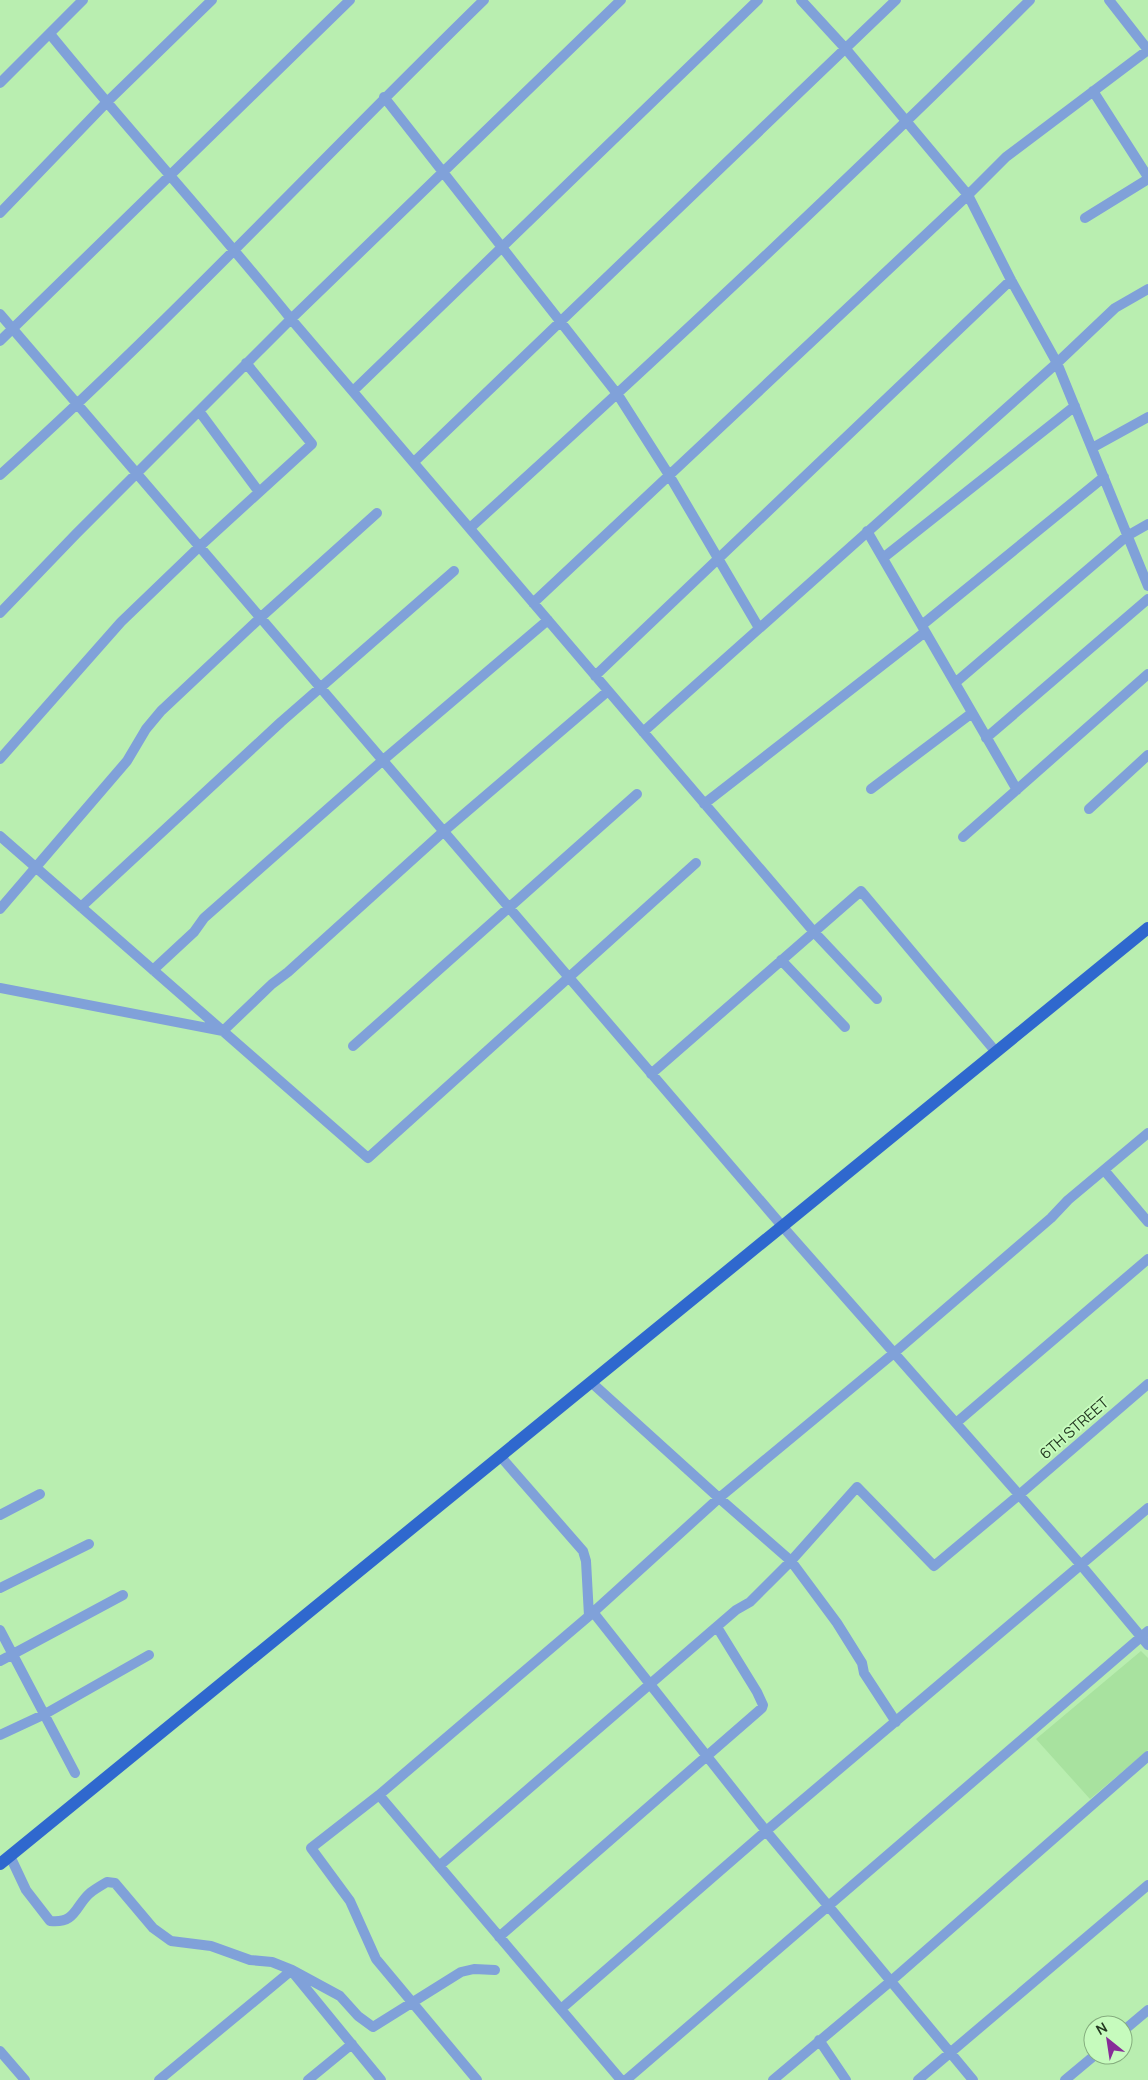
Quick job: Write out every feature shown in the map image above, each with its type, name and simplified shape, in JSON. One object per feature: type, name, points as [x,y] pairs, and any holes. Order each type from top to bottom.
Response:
[{"type":"main road","points":[[5,1860],[1148,928]]},
{"type":"street","points":[[0,82],[83,0]]},
{"type":"street","points":[[0,212],[106,103],[212,0]]},
{"type":"street","points":[[0,341],[350,0]]},
{"type":"street","points":[[0,476],[78,405],[235,250],[384,97],[484,0]]},
{"type":"street","points":[[0,613],[291,318],[621,0]]},
{"type":"street","points":[[353,391],[758,0]]},
{"type":"street","points":[[801,0],[845,48],[968,195],[1011,280],[1057,363],[1148,586]]},
{"type":"street","points":[[414,462],[896,0]]},
{"type":"street","points":[[470,528],[618,395],[907,122],[1030,0]]},
{"type":"street","points":[[533,603],[968,195],[1006,157],[1148,50],[1109,0]]},
{"type":"street","points":[[50,34],[106,103],[235,250],[704,804],[814,932],[877,998]]},
{"type":"street","points":[[1085,218],[1148,178],[1093,92]]},
{"type":"street","points":[[384,97],[618,395],[669,475],[717,560],[759,628]]},
{"type":"street","points":[[596,676],[1011,280]]},
{"type":"street","points":[[643,732],[1057,363],[1115,308],[1148,289]]},
{"type":"street","points":[[0,314],[783,1227],[1080,1565],[1146,1637],[828,1904],[626,2080]]},
{"type":"street","points":[[0,759],[121,622],[199,547],[312,444],[246,364]]},
{"type":"street","points":[[883,558],[1075,406]]},
{"type":"street","points":[[199,411],[260,492]]},
{"type":"street","points":[[1092,448],[1148,418]]},
{"type":"street","points":[[704,804],[924,629],[1104,477]]},
{"type":"street","points":[[0,909],[127,761],[146,729],[161,711],[260,618],[377,513]]},
{"type":"street","points":[[955,683],[1127,536],[1148,524]]},
{"type":"street","points":[[867,531],[1017,790]]},
{"type":"street","points":[[81,907],[274,728],[454,571]]},
{"type":"street","points":[[986,738],[1148,599]]},
{"type":"street","points":[[153,970],[194,932],[204,918],[382,761],[548,620]]},
{"type":"street","points":[[963,837],[1148,674]]},
{"type":"street","points":[[223,1031],[272,984],[295,966],[444,832],[608,691]]},
{"type":"street","points":[[871,789],[972,713]]},
{"type":"street","points":[[1089,809],[1148,755]]},
{"type":"street","points":[[353,1046],[637,794]]},
{"type":"street","points":[[0,836],[368,1158],[696,864]]},
{"type":"street","points":[[651,1074],[861,891],[996,1052]]},
{"type":"street","points":[[781,960],[845,1028]]},
{"type":"street","points":[[0,988],[223,1031]]},
{"type":"street","points":[[477,2080],[376,1959],[350,1902],[310,1848],[379,1795],[591,1614],[719,1498],[894,1353],[1148,1133]]},
{"type":"street","points":[[1104,1170],[1148,1222]]},
{"type":"street","points":[[956,1423],[1148,1259]]},
{"type":"street","points":[[592,1383],[791,1561],[837,1623],[862,1663],[864,1673],[896,1722]]},
{"type":"street","name":"6TH STREET","points":[[791,1561],[857,1487],[934,1566],[1148,1384]]},
{"type":"street","points":[[501,1457],[583,1551],[586,1560],[591,1614],[651,1684],[766,1831],[951,2052],[972,2080]]},
{"type":"street","points":[[0,1515],[40,1494]]},
{"type":"street","points":[[561,2009],[766,1831],[1148,1508]]},
{"type":"street","points":[[0,1588],[89,1544]]},
{"type":"street","points":[[439,1866],[717,1627],[750,1602],[791,1561]]},
{"type":"street","points":[[0,1661],[123,1595]]},
{"type":"street","points":[[499,1937],[754,1716],[764,1705],[717,1627]]},
{"type":"street","points":[[0,1630],[75,1774]]},
{"type":"street","points":[[0,1736],[45,1714],[149,1656]]},
{"type":"street","points":[[773,2080],[891,1981],[1148,1756]]},
{"type":"street","points":[[379,1795],[621,2080]]},
{"type":"street","points":[[5,1860],[50,1921],[62,1922],[74,1914],[89,1894],[107,1882],[115,1883],[154,1928],[171,1940],[211,1946],[250,1960],[272,1962],[292,1970],[340,1996],[358,2016],[373,2027],[461,1972],[474,1969],[494,1970]]},
{"type":"street","points":[[918,2080],[1148,1885]]},
{"type":"street","points":[[292,1970],[381,2080]]},
{"type":"street","points":[[159,2080],[292,1970]]},
{"type":"street","points":[[1133,2023],[1148,2010]]},
{"type":"street","points":[[819,2040],[846,2080]]},
{"type":"street","points":[[308,2080],[352,2044]]},
{"type":"street","points":[[0,2051],[19,2078]]},
{"type":"street","points":[[1065,2080],[1083,2064]]},
{"type":"shaded area","points":[[1141,1651],[1148,1658],[1148,1750],[1090,1799],[1036,1739]]}]
